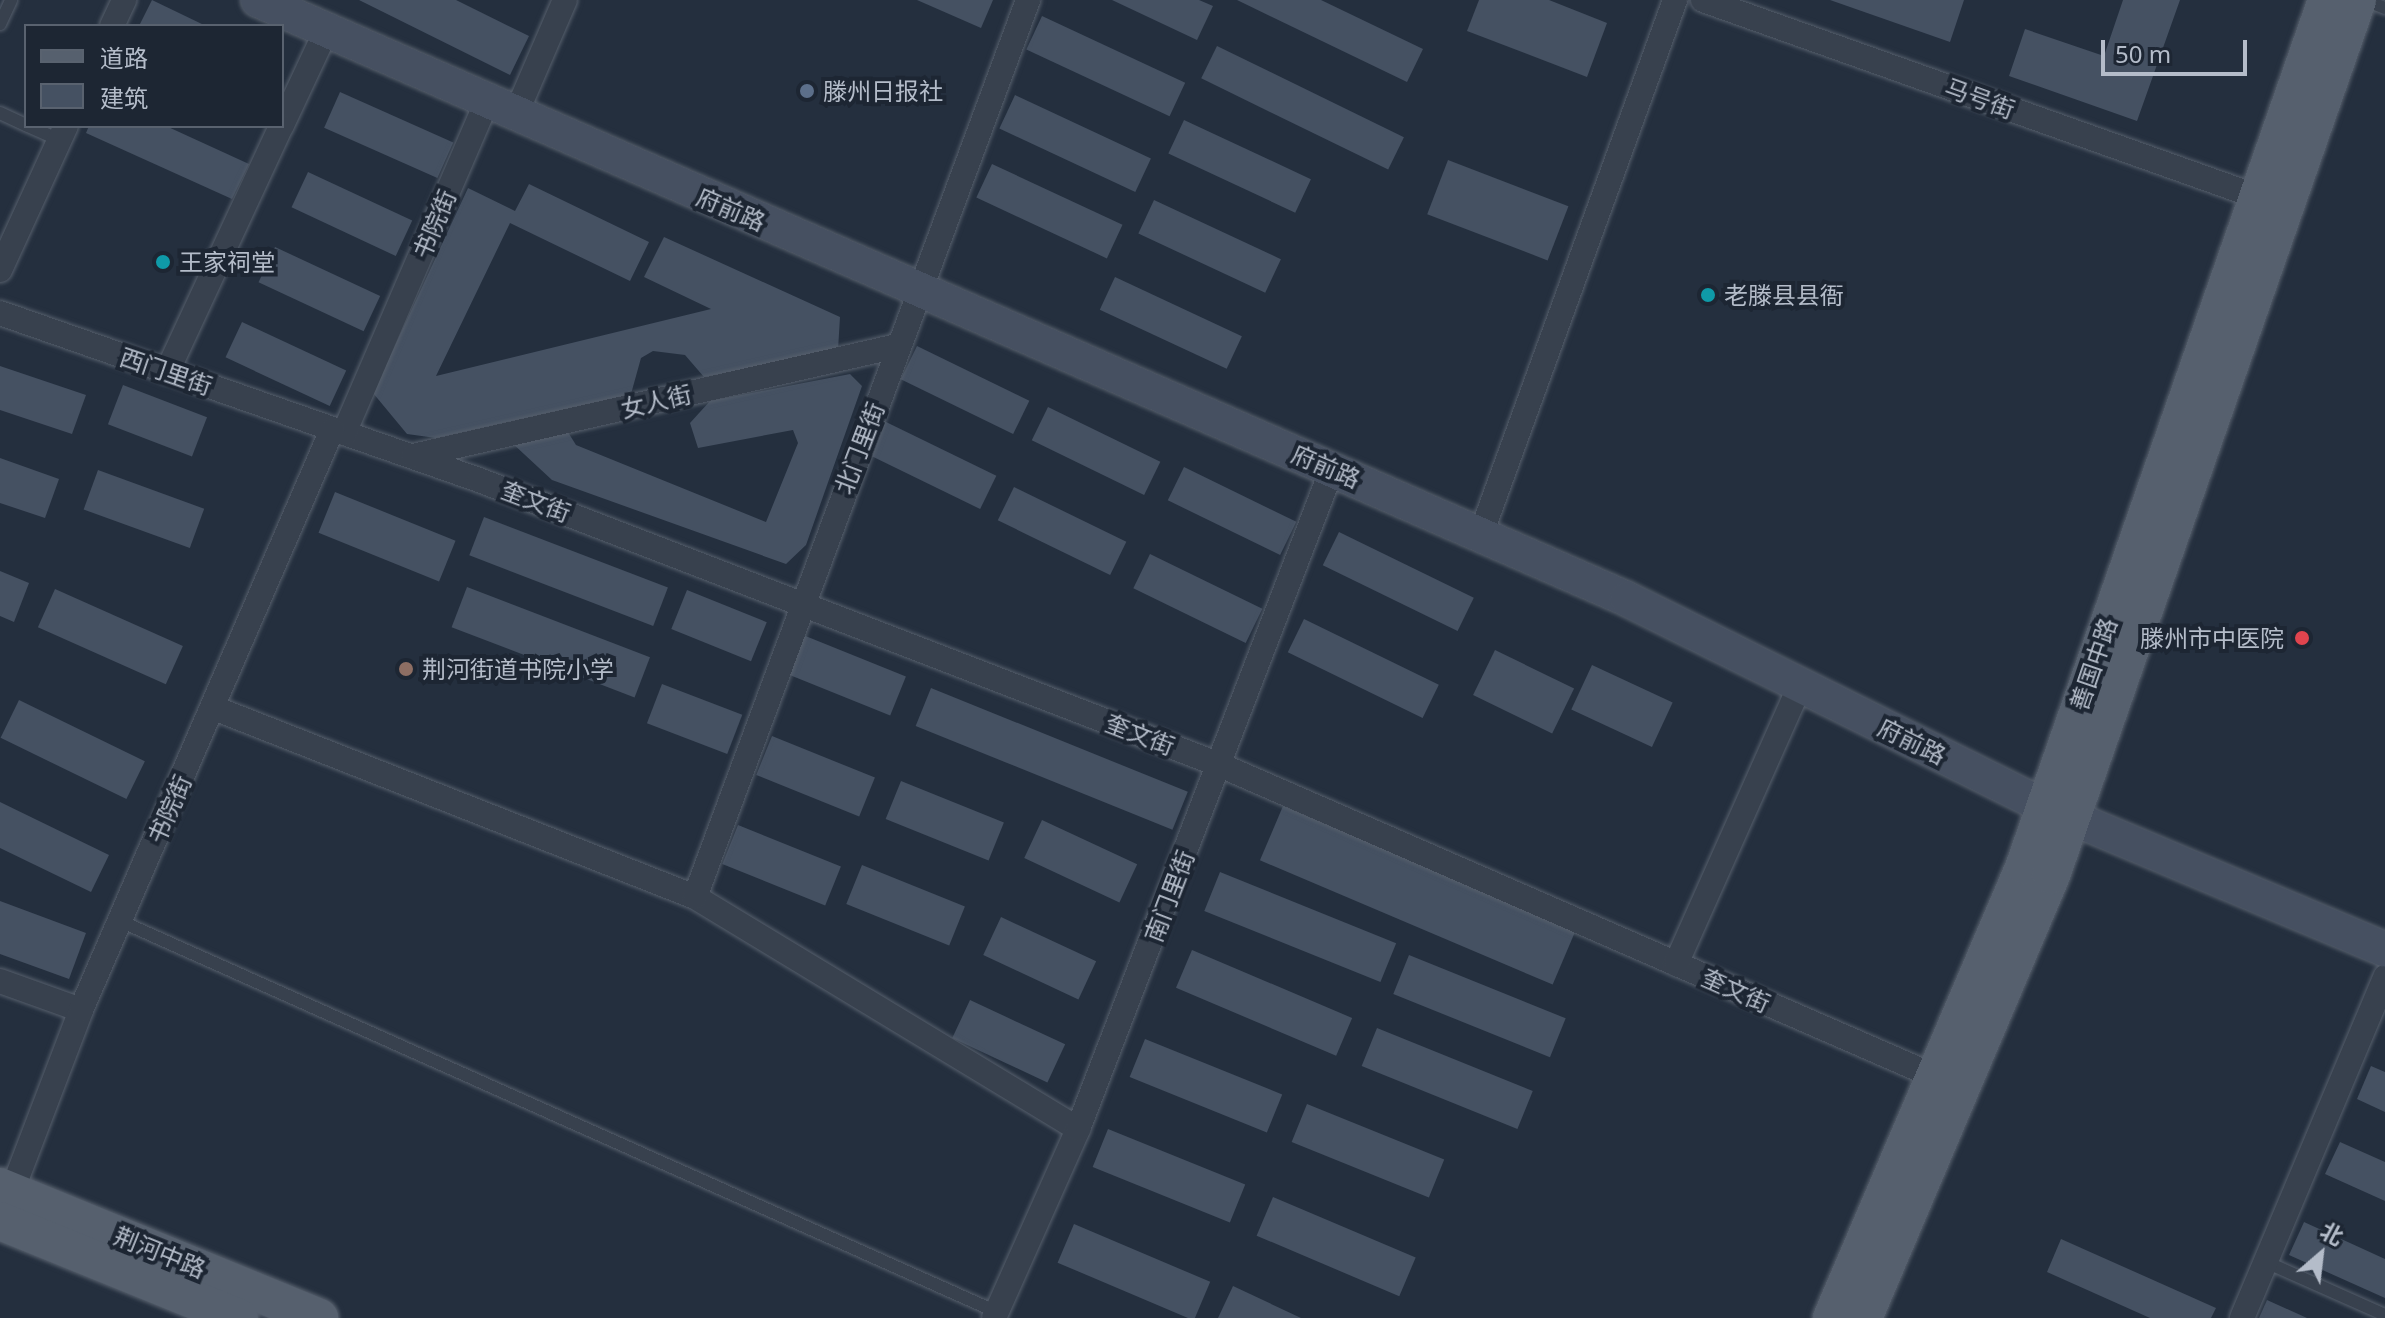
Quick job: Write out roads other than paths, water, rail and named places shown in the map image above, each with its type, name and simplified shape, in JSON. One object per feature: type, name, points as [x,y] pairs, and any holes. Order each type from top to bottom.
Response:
[{"type":"main road","name":"府前路","points":[[258,0],[500,109],[1481,534],[2057,810],[2385,949]]},
{"type":"main road","name":"善国中路","points":[[1832,1318],[1934,1076],[2057,810],[2258,197],[2327,0]]},
{"type":"main road","name":"善国中路","points":[[1863,1318],[2057,810],[2357,0]]},
{"type":"main road","name":"荆河中路","points":[[4,1200],[239,1318]]},
{"type":"main road","name":"荆河中路","points":[[4,1200],[319,1318]]},
{"type":"street","points":[[113,24],[124,0]]},
{"type":"street","name":"书院街","points":[[4,1200],[81,1010],[338,431],[500,109],[565,0]]},
{"type":"street","name":"北门里街","points":[[695,897],[800,601],[921,292],[1028,0]]},
{"type":"street","points":[[1481,534],[1675,0]]},
{"type":"street","name":"马号街","points":[[1703,0],[2258,197]]},
{"type":"street","points":[[284,121],[326,31]]},
{"type":"street","points":[[167,372],[281,128]]},
{"type":"street","points":[[0,270],[63,133]]},
{"type":"street","name":"西门里街","points":[[0,313],[338,431]]},
{"type":"street","name":"女人街","points":[[413,456],[898,346]]},
{"type":"street","name":"奎文街","points":[[338,431],[413,456],[800,601],[1220,765],[1934,1076]]},
{"type":"street","name":"南门里街","points":[[995,1315],[1078,1129],[1332,469]]},
{"type":"street","points":[[1676,964],[1800,685]]},
{"type":"street","points":[[214,708],[695,897],[1078,1129]]},
{"type":"street","points":[[2242,1318],[2385,977]]},
{"type":"street","points":[[0,981],[81,1010]]},
{"type":"lane","points":[[0,24],[11,0]]},
{"type":"lane","points":[[2365,0],[2385,8]]},
{"type":"lane","points":[[0,113],[24,125]]},
{"type":"lane","points":[[37,128],[63,133]]},
{"type":"lane","points":[[120,921],[995,1315]]},
{"type":"lane","points":[[2266,1262],[2385,1315]]},
{"type":"place","name":"滕州日报社","points":[[807,91]]},
{"type":"place","name":"王家祠堂","points":[[163,262]]},
{"type":"place","name":"老滕县县衙","points":[[1708,295]]},
{"type":"place","name":"滕州市中医院","points":[[2302,638]]},
{"type":"place","name":"荆河街道书院小学","points":[[406,669]]}]
